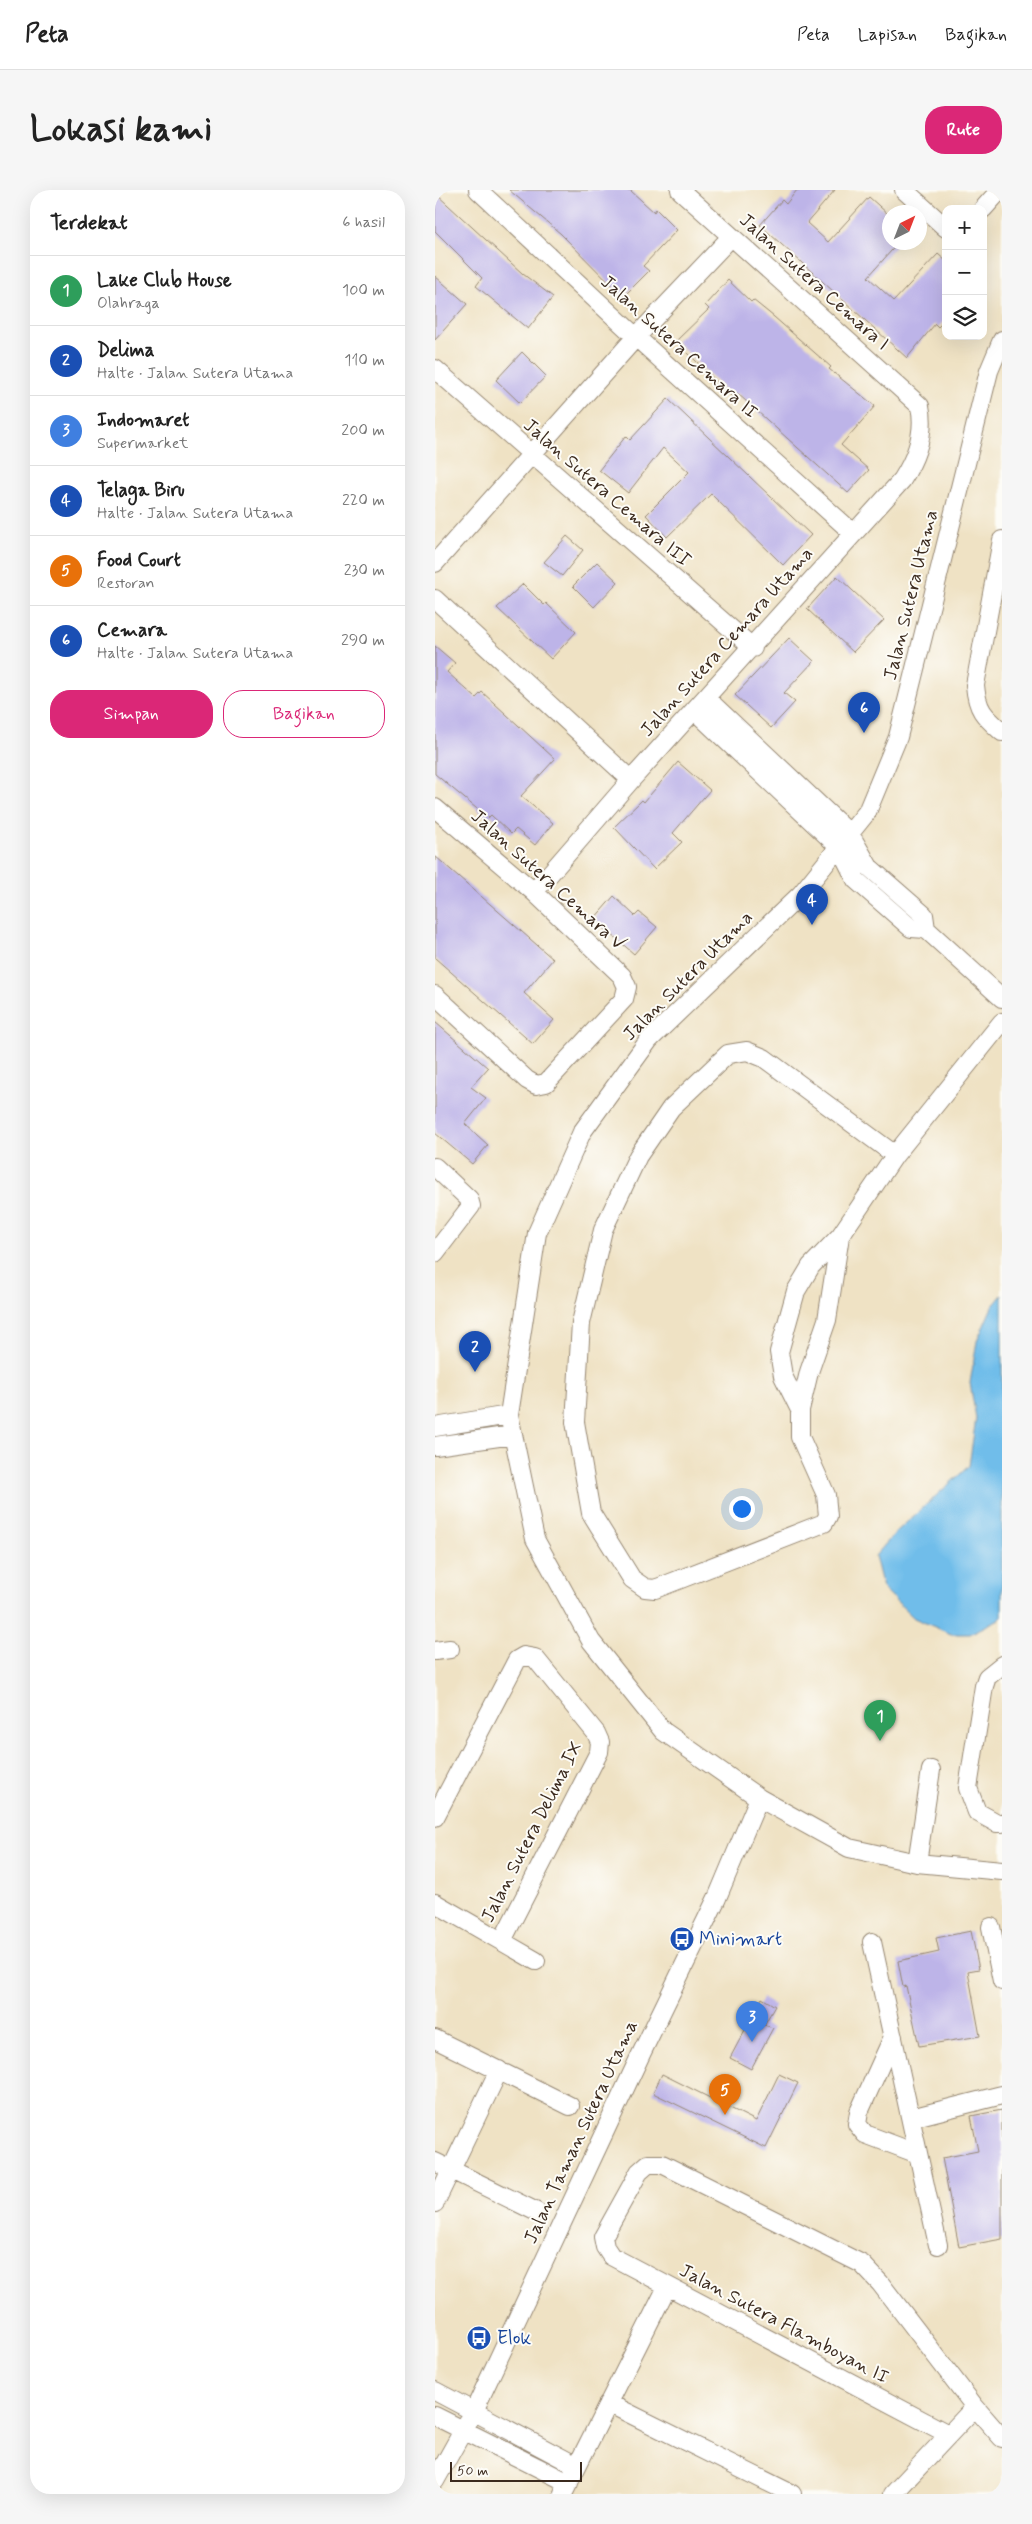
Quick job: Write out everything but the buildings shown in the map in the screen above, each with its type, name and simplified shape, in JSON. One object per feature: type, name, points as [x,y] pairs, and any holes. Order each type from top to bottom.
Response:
[{"type":"street","name":"Jalan Sutera Cemara II","points":[[478,190],[635,337],[853,533]]},
{"type":"street","name":"Jalan Sutera Cemara I","points":[[679,190],[920,406]]},
{"type":"street","points":[[904,190],[942,224]]},
{"type":"street","points":[[987,205],[1000,190]]},
{"type":"street","points":[[435,563],[635,337],[731,237]]},
{"type":"street","name":"Jalan Sutera Utama","points":[[1002,340],[989,371],[899,736],[867,812],[801,894],[649,1040],[582,1132],[537,1233],[509,1415],[535,1539],[591,1641],[663,1732],[759,1798],[849,1848],[917,1863],[1002,1871]]},
{"type":"street","name":"Jalan Sutera Cemara III","points":[[435,369],[753,648]]},
{"type":"street","name":"Jalan Sutera Cemara Utama","points":[[534,892],[631,780],[753,648],[902,480],[914,462],[923,423],[920,406]]},
{"type":"street","points":[[1002,540],[975,685],[976,704],[985,717],[1002,732]]},
{"type":"street","points":[[435,599],[631,780]]},
{"type":"street","points":[[700,704],[845,841],[869,867],[924,915],[926,929]]},
{"type":"street","name":"Jalan Sutera Cemara V","points":[[435,808],[534,892],[622,976],[627,988],[624,999],[595,1031],[546,1083],[536,1085],[527,1080],[435,994]]},
{"type":"street","points":[[845,841],[856,880],[911,928],[926,929],[1002,998]]},
{"type":"street","points":[[800,1410],[783,1376],[779,1352],[796,1291],[811,1266],[840,1236],[895,1155],[1002,1022]]},
{"type":"street","points":[[840,1236],[827,1320],[809,1372],[800,1410],[800,1437],[826,1495],[828,1516],[824,1523],[655,1589],[645,1588],[632,1579],[591,1513],[575,1422],[581,1323],[603,1230],[638,1156],[671,1108],[728,1054],[747,1051],[764,1058],[895,1155]]},
{"type":"street","points":[[435,1167],[469,1199],[471,1206],[435,1253]]},
{"type":"street","points":[[435,1427],[509,1415]]},
{"type":"street","points":[[435,1446],[513,1435]]},
{"type":"street","name":"Jalan Sutera Delima IX","points":[[435,1817],[517,1660],[524,1656],[535,1658],[596,1733],[600,1742],[599,1752],[502,1941]]},
{"type":"street","points":[[1002,1665],[987,1677],[983,1686],[968,1788],[977,1812],[997,1823],[1002,1823]]},
{"type":"street","points":[[917,1863],[931,1770]]},
{"type":"street","name":"Jalan Taman Sutera Utama","points":[[435,2481],[473,2411],[637,2061],[717,1898],[759,1798]]},
{"type":"street","points":[[435,1903],[536,1961]]},
{"type":"street","points":[[991,1927],[1002,1981]]},
{"type":"street","points":[[872,1942],[938,2245]]},
{"type":"street","points":[[893,2037],[859,2112],[857,2124],[865,2134],[918,2154]]},
{"type":"street","points":[[435,2039],[570,2106]]},
{"type":"street","points":[[435,2203],[499,2070]]},
{"type":"street","points":[[911,2118],[1002,2094]]},
{"type":"street","points":[[435,2162],[537,2212]]},
{"type":"street","name":"Jalan Sutera Flamboyan II","points":[[947,2434],[611,2256],[605,2247],[603,2237],[639,2172],[648,2164],[662,2164],[862,2264],[880,2283],[975,2407]]},
{"type":"street","points":[[435,2416],[566,2489],[667,2287]]},
{"type":"street","points":[[435,2391],[577,2466]]},
{"type":"street","points":[[608,2403],[792,2494]]},
{"type":"street","points":[[893,2494],[947,2434],[975,2407],[1002,2438]]},
{"type":"water","points":[[1002,1295],[1002,1616],[970,1634],[951,1634],[914,1618],[883,1588],[875,1556],[896,1532],[969,1466],[976,1418],[970,1383],[977,1341],[992,1307]]},
{"type":"place","name":"Cemara","points":[[864,733]]},
{"type":"place","name":"Telaga Biru","points":[[812,925]]},
{"type":"place","name":"Delima","points":[[475,1372]]},
{"type":"place","name":"Lake Club House","points":[[880,1741]]},
{"type":"place","name":"Minimart","points":[[682,1939]]},
{"type":"place","name":"Indomaret","points":[[752,2042]]},
{"type":"place","name":"Food Court","points":[[725,2115]]},
{"type":"place","name":"Elok","points":[[479,2338]]}]
